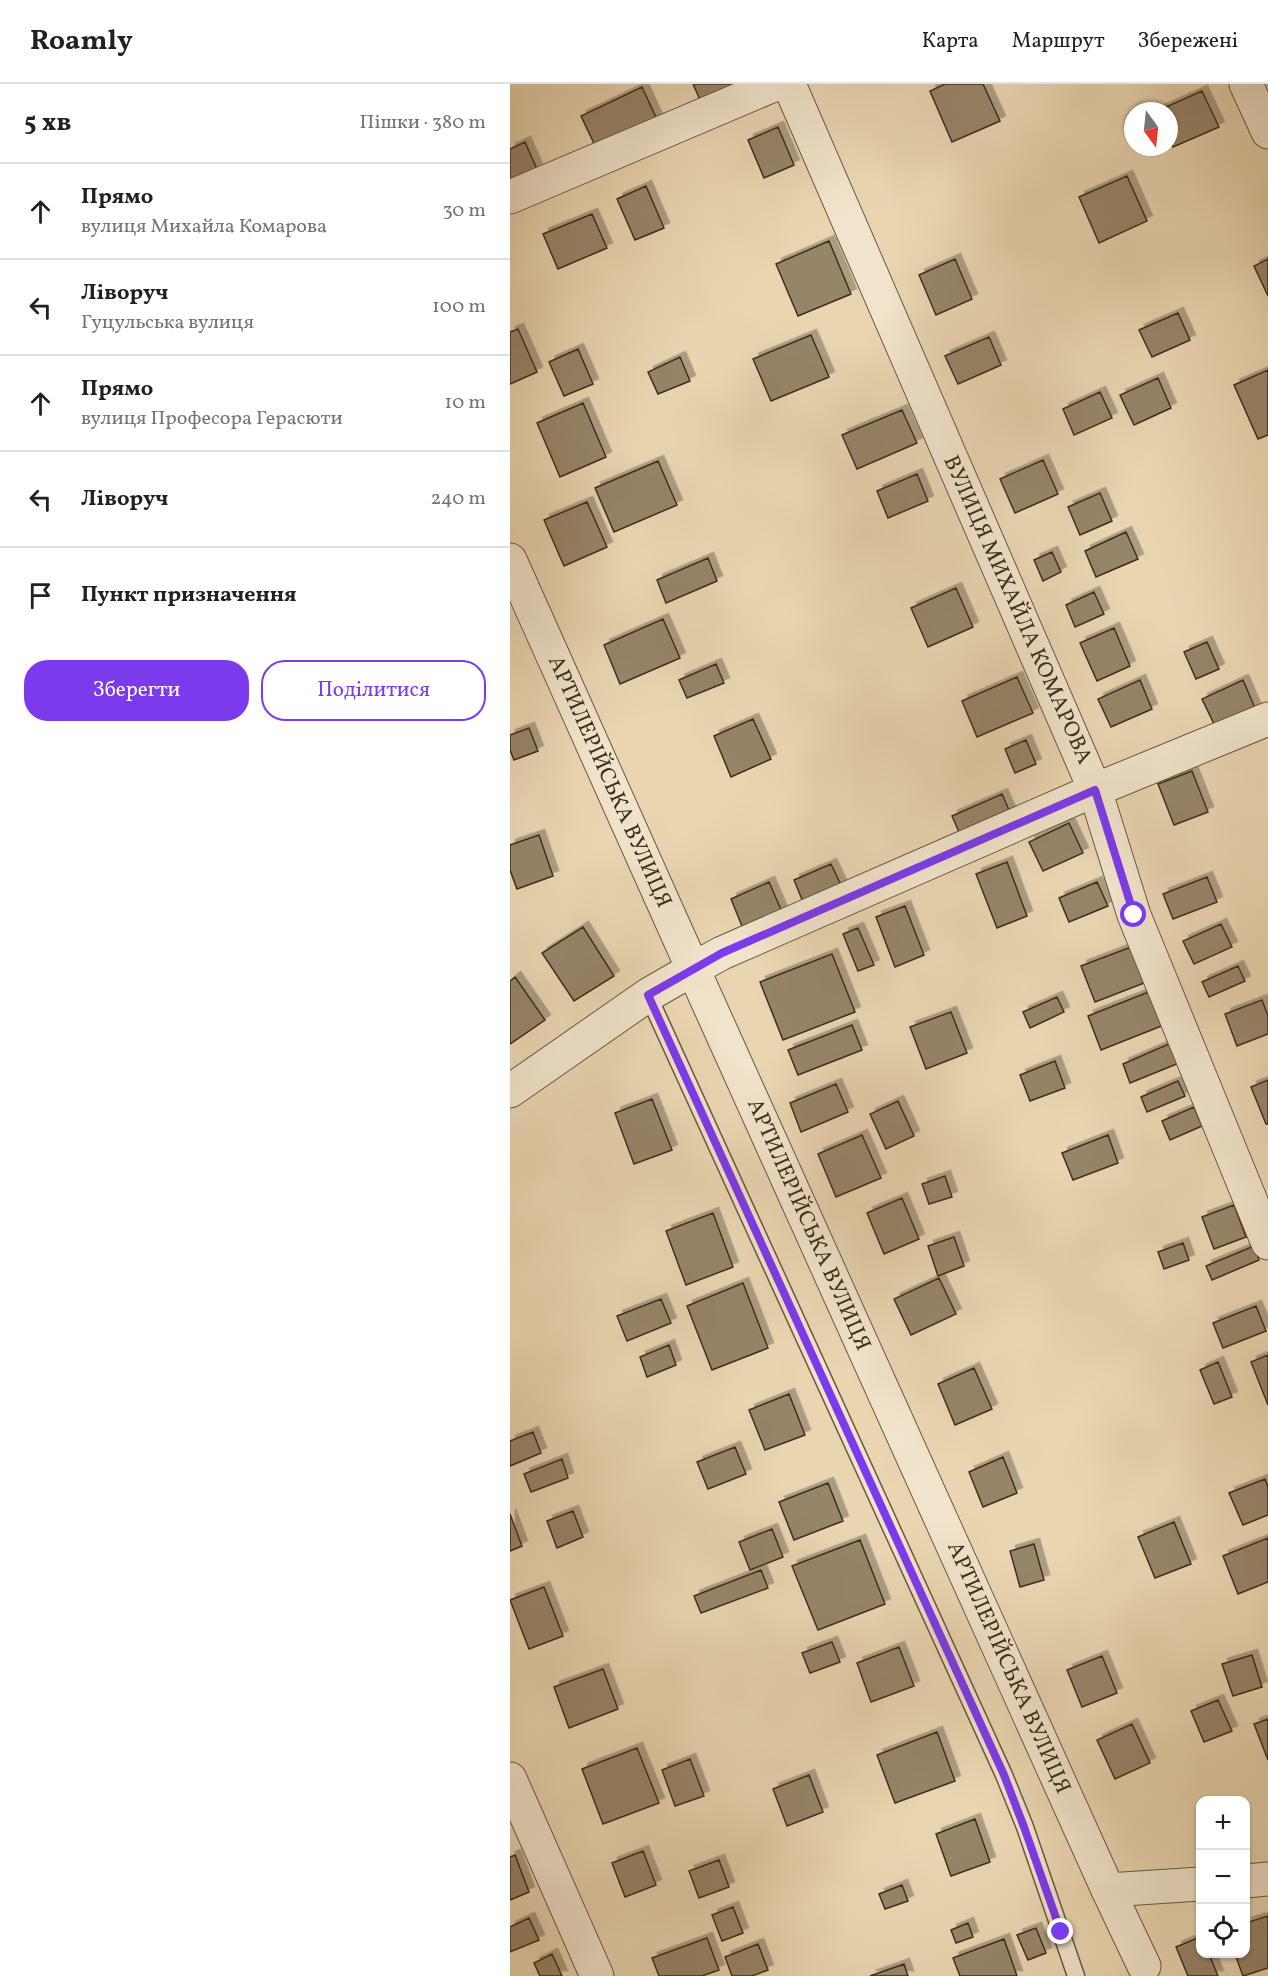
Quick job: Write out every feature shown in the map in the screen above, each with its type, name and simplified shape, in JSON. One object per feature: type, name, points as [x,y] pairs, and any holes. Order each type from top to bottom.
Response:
[{"type":"street","points":[[510,197],[776,84]]},
{"type":"street","name":"ВУЛИЦЯ МИХАЙЛА КОМАРОВА","points":[[789,84],[1095,790],[1134,915],[1268,1243]]},
{"type":"street","points":[[1246,84],[1268,132]]},
{"type":"street","name":"АРТИЛЕРІЙСЬКА ВУЛИЦЯ","points":[[510,560],[1108,1890],[1150,1971]]},
{"type":"street","points":[[510,1091],[648,995],[722,953],[1095,790],[1268,719]]},
{"type":"street","points":[[510,1779],[597,1976]]},
{"type":"street","points":[[1250,1881],[1268,1880]]},
{"type":"street","points":[[1108,1890],[1196,1884]]},
{"type":"lane","points":[[648,995],[1004,1775],[1076,1976]]},
{"type":"building","points":[[693,84],[740,84],[701,102]]},
{"type":"building","points":[[945,84],[983,84],[1000,121],[952,142],[930,91]]},
{"type":"building","points":[[642,87],[660,126],[599,154],[581,116]]},
{"type":"building","points":[[1202,91],[1219,127],[1178,145],[1177,102]]},
{"type":"building","points":[[778,127],[794,165],[764,178],[748,140]]},
{"type":"building","points":[[525,142],[537,169],[510,181],[510,149]]},
{"type":"building","points":[[1127,176],[1147,221],[1099,243],[1079,197]]},
{"type":"building","points":[[646,186],[664,228],[635,240],[617,199]]},
{"type":"building","points":[[592,214],[607,248],[558,269],[543,234]]},
{"type":"building","points":[[829,241],[851,294],[798,316],[776,264]]},
{"type":"building","points":[[955,259],[972,299],[936,315],[919,275]]},
{"type":"building","points":[[1268,259],[1268,296],[1254,266]]},
{"type":"building","points":[[1178,313],[1190,340],[1152,357],[1139,330]]},
{"type":"building","points":[[518,329],[537,372],[510,384],[510,332]]},
{"type":"building","points":[[811,335],[829,377],[771,401],[753,359]]},
{"type":"building","points":[[989,337],[1001,365],[958,384],[945,356]]},
{"type":"building","points":[[578,349],[593,384],[564,396],[549,362]]},
{"type":"building","points":[[680,357],[690,381],[658,394],[648,372]]},
{"type":"building","points":[[1268,370],[1268,435],[1258,439],[1234,385]]},
{"type":"building","points":[[1158,378],[1171,408],[1134,425],[1120,395]]},
{"type":"building","points":[[1100,392],[1112,418],[1074,435],[1063,409]]},
{"type":"building","points":[[583,403],[606,457],[560,477],[537,423]]},
{"type":"building","points":[[902,410],[917,443],[857,469],[842,435]]},
{"type":"building","points":[[1043,460],[1058,494],[1015,513],[1000,479]]},
{"type":"building","points":[[658,461],[677,505],[614,532],[595,488]]},
{"type":"building","points":[[917,474],[928,501],[888,518],[877,491]]},
{"type":"building","points":[[1100,493],[1112,521],[1080,535],[1068,507]]},
{"type":"building","points":[[587,502],[607,547],[564,566],[544,520]]},
{"type":"building","points":[[1126,532],[1138,559],[1096,577],[1085,551]]},
{"type":"building","points":[[1052,552],[1061,572],[1043,581],[1034,560]]},
{"type":"building","points":[[708,558],[717,581],[666,603],[657,580]]},
{"type":"building","points":[[956,588],[973,627],[928,647],[911,608]]},
{"type":"building","points":[[1094,592],[1104,614],[1075,627],[1066,605]]},
{"type":"building","points":[[663,619],[680,658],[620,684],[604,645]]},
{"type":"building","points":[[1114,628],[1130,666],[1097,681],[1080,643]]},
{"type":"building","points":[[1207,642],[1219,669],[1196,679],[1184,652]]},
{"type":"building","points":[[716,664],[724,683],[687,698],[679,680]]},
{"type":"building","points":[[1017,677],[1033,713],[977,737],[962,701]]},
{"type":"building","points":[[1140,680],[1152,709],[1111,727],[1098,699]]},
{"type":"building","points":[[1243,680],[1255,708],[1215,726],[1202,699]]},
{"type":"building","points":[[753,719],[771,759],[731,777],[714,736]]},
{"type":"building","points":[[529,728],[538,751],[514,760],[510,750],[510,735]]},
{"type":"building","points":[[1026,740],[1036,764],[1015,773],[1005,749]]},
{"type":"building","points":[[1192,771],[1208,812],[1174,825],[1158,784]]},
{"type":"building","points":[[1002,794],[1012,817],[962,839],[952,816]]},
{"type":"building","points":[[1069,823],[1083,853],[1043,871],[1029,842]]},
{"type":"building","points":[[539,835],[553,876],[517,889],[510,870],[510,845]]},
{"type":"building","points":[[1007,862],[1027,916],[997,928],[976,874]]},
{"type":"building","points":[[831,864],[841,885],[803,902],[794,880]]},
{"type":"building","points":[[1207,877],[1217,902],[1173,919],[1163,894]]},
{"type":"building","points":[[769,882],[783,914],[744,931],[731,899]]},
{"type":"building","points":[[1097,882],[1108,906],[1069,922],[1059,898]]},
{"type":"building","points":[[905,906],[924,955],[895,967],[876,917]]},
{"type":"building","points":[[1221,924],[1232,947],[1194,964],[1183,941]]},
{"type":"building","points":[[583,927],[614,976],[574,1001],[542,953]]},
{"type":"building","points":[[858,928],[874,965],[858,971],[843,934]]},
{"type":"building","points":[[1131,947],[1144,983],[1095,1002],[1081,966]]},
{"type":"building","points":[[832,954],[855,1012],[783,1040],[760,982]]},
{"type":"building","points":[[1238,966],[1245,981],[1209,997],[1202,982]]},
{"type":"building","points":[[515,977],[545,1020],[510,1044],[510,981]]},
{"type":"building","points":[[1151,991],[1164,1025],[1101,1050],[1088,1016]]},
{"type":"building","points":[[1057,997],[1064,1012],[1030,1028],[1023,1012]]},
{"type":"building","points":[[1262,1000],[1268,1016],[1268,1034],[1237,1046],[1225,1014]]},
{"type":"building","points":[[951,1012],[967,1053],[926,1069],[910,1027]]},
{"type":"building","points":[[852,1025],[862,1050],[798,1075],[788,1050]]},
{"type":"building","points":[[1171,1043],[1179,1063],[1130,1083],[1123,1064]]},
{"type":"building","points":[[1055,1061],[1065,1088],[1030,1101],[1020,1075]]},
{"type":"building","points":[[1268,1080],[1268,1124],[1266,1124],[1251,1087]]},
{"type":"building","points":[[1178,1081],[1185,1096],[1147,1112],[1141,1097]]},
{"type":"building","points":[[836,1084],[848,1112],[801,1132],[790,1103]]},
{"type":"building","points":[[652,1099],[672,1150],[634,1164],[615,1113]]},
{"type":"building","points":[[898,1101],[914,1136],[886,1149],[870,1114]]},
{"type":"building","points":[[1194,1107],[1202,1126],[1170,1140],[1162,1121]]},
{"type":"building","points":[[862,1135],[881,1178],[836,1197],[818,1154]]},
{"type":"building","points":[[1108,1135],[1118,1163],[1073,1180],[1062,1153]]},
{"type":"building","points":[[945,1176],[952,1197],[929,1204],[922,1184]]},
{"type":"building","points":[[902,1198],[919,1239],[884,1254],[867,1213]]},
{"type":"building","points":[[1234,1205],[1246,1237],[1214,1249],[1202,1217]]},
{"type":"building","points":[[713,1213],[733,1267],[686,1285],[666,1231]]},
{"type":"building","points":[[954,1237],[964,1266],[938,1276],[928,1246]]},
{"type":"building","points":[[1183,1243],[1189,1260],[1164,1269],[1158,1252]]},
{"type":"building","points":[[1254,1246],[1259,1260],[1212,1280],[1206,1266]]},
{"type":"building","points":[[939,1278],[956,1314],[911,1335],[894,1299]]},
{"type":"building","points":[[743,1283],[768,1348],[712,1370],[687,1306]]},
{"type":"building","points":[[661,1299],[671,1323],[627,1341],[617,1316]]},
{"type":"building","points":[[1256,1306],[1266,1331],[1223,1348],[1213,1323]]},
{"type":"building","points":[[669,1345],[676,1365],[647,1377],[640,1357]]},
{"type":"building","points":[[1268,1355],[1268,1405],[1251,1362]]},
{"type":"building","points":[[1218,1362],[1232,1397],[1214,1404],[1200,1370]]},
{"type":"building","points":[[974,1368],[992,1409],[955,1425],[938,1384]]},
{"type":"building","points":[[789,1394],[805,1435],[765,1450],[749,1410]]},
{"type":"building","points":[[533,1432],[541,1453],[510,1466],[510,1441]]},
{"type":"building","points":[[735,1447],[746,1474],[708,1489],[697,1462]]},
{"type":"building","points":[[1003,1457],[1017,1493],[983,1507],[969,1472]]},
{"type":"building","points":[[562,1459],[568,1478],[531,1492],[524,1474]]},
{"type":"building","points":[[1265,1479],[1268,1487],[1268,1515],[1243,1525],[1229,1493]]},
{"type":"building","points":[[828,1483],[843,1521],[794,1540],[779,1502]]},
{"type":"building","points":[[573,1511],[583,1537],[557,1548],[547,1521]]},
{"type":"building","points":[[510,1514],[522,1546],[510,1551]]},
{"type":"building","points":[[1174,1522],[1191,1564],[1155,1578],[1138,1537]]},
{"type":"building","points":[[772,1529],[783,1557],[750,1570],[739,1542]]},
{"type":"building","points":[[1268,1538],[1268,1582],[1238,1594],[1223,1556]]},
{"type":"building","points":[[860,1540],[885,1604],[818,1630],[792,1566]]},
{"type":"building","points":[[1034,1544],[1044,1580],[1020,1587],[1010,1551]]},
{"type":"building","points":[[761,1570],[768,1588],[701,1613],[694,1596]]},
{"type":"building","points":[[544,1587],[563,1636],[529,1649],[510,1600]]},
{"type":"building","points":[[832,1642],[840,1662],[810,1673],[802,1653]]},
{"type":"building","points":[[899,1647],[914,1686],[871,1702],[857,1663]]},
{"type":"building","points":[[1252,1655],[1262,1687],[1233,1696],[1222,1664]]},
{"type":"building","points":[[1102,1656],[1117,1693],[1082,1707],[1067,1670]]},
{"type":"building","points":[[603,1669],[618,1709],[569,1728],[554,1687]]},
{"type":"building","points":[[1218,1700],[1232,1731],[1204,1742],[1191,1711]]},
{"type":"building","points":[[1268,1719],[1268,1760],[1254,1724]]},
{"type":"building","points":[[1132,1724],[1150,1763],[1115,1779],[1097,1740]]},
{"type":"building","points":[[937,1732],[955,1781],[895,1803],[877,1755]]},
{"type":"building","points":[[637,1748],[659,1803],[603,1824],[582,1769]]},
{"type":"building","points":[[690,1759],[704,1796],[675,1806],[662,1770]]},
{"type":"building","points":[[809,1775],[823,1812],[787,1826],[773,1789]]},
{"type":"building","points":[[975,1819],[990,1862],[951,1876],[936,1834]]},
{"type":"building","points":[[643,1851],[656,1885],[625,1897],[612,1863]]},
{"type":"building","points":[[515,1855],[529,1892],[510,1900],[510,1857]]},
{"type":"building","points":[[719,1860],[729,1887],[699,1898],[689,1871]]},
{"type":"building","points":[[902,1885],[908,1901],[885,1909],[879,1894]]},
{"type":"building","points":[[733,1907],[743,1933],[722,1941],[712,1915]]},
{"type":"building","points":[[1268,1916],[1268,1968],[1243,1976],[1236,1958],[1250,1958],[1250,1922]]},
{"type":"building","points":[[529,1918],[539,1940],[510,1952],[510,1927]]},
{"type":"building","points":[[968,1923],[973,1937],[956,1943],[951,1930]]},
{"type":"building","points":[[1036,1928],[1046,1953],[1028,1960],[1017,1935]]},
{"type":"building","points":[[707,1938],[719,1970],[702,1976],[659,1976],[652,1958]]},
{"type":"building","points":[[1004,1939],[1017,1976],[960,1976],[953,1958]]},
{"type":"building","points":[[1196,1939],[1196,1958],[1211,1958],[1218,1976],[1188,1976],[1176,1947]]},
{"type":"building","points":[[758,1944],[768,1970],[752,1976],[732,1976],[725,1957]]},
{"type":"building","points":[[552,1954],[562,1976],[540,1976],[534,1963]]},
{"type":"building","points":[[904,1964],[908,1976],[870,1976]]},
{"type":"route","points":[[1061,1932],[1004,1775],[648,995],[722,953],[1095,790],[1134,915]]}]
